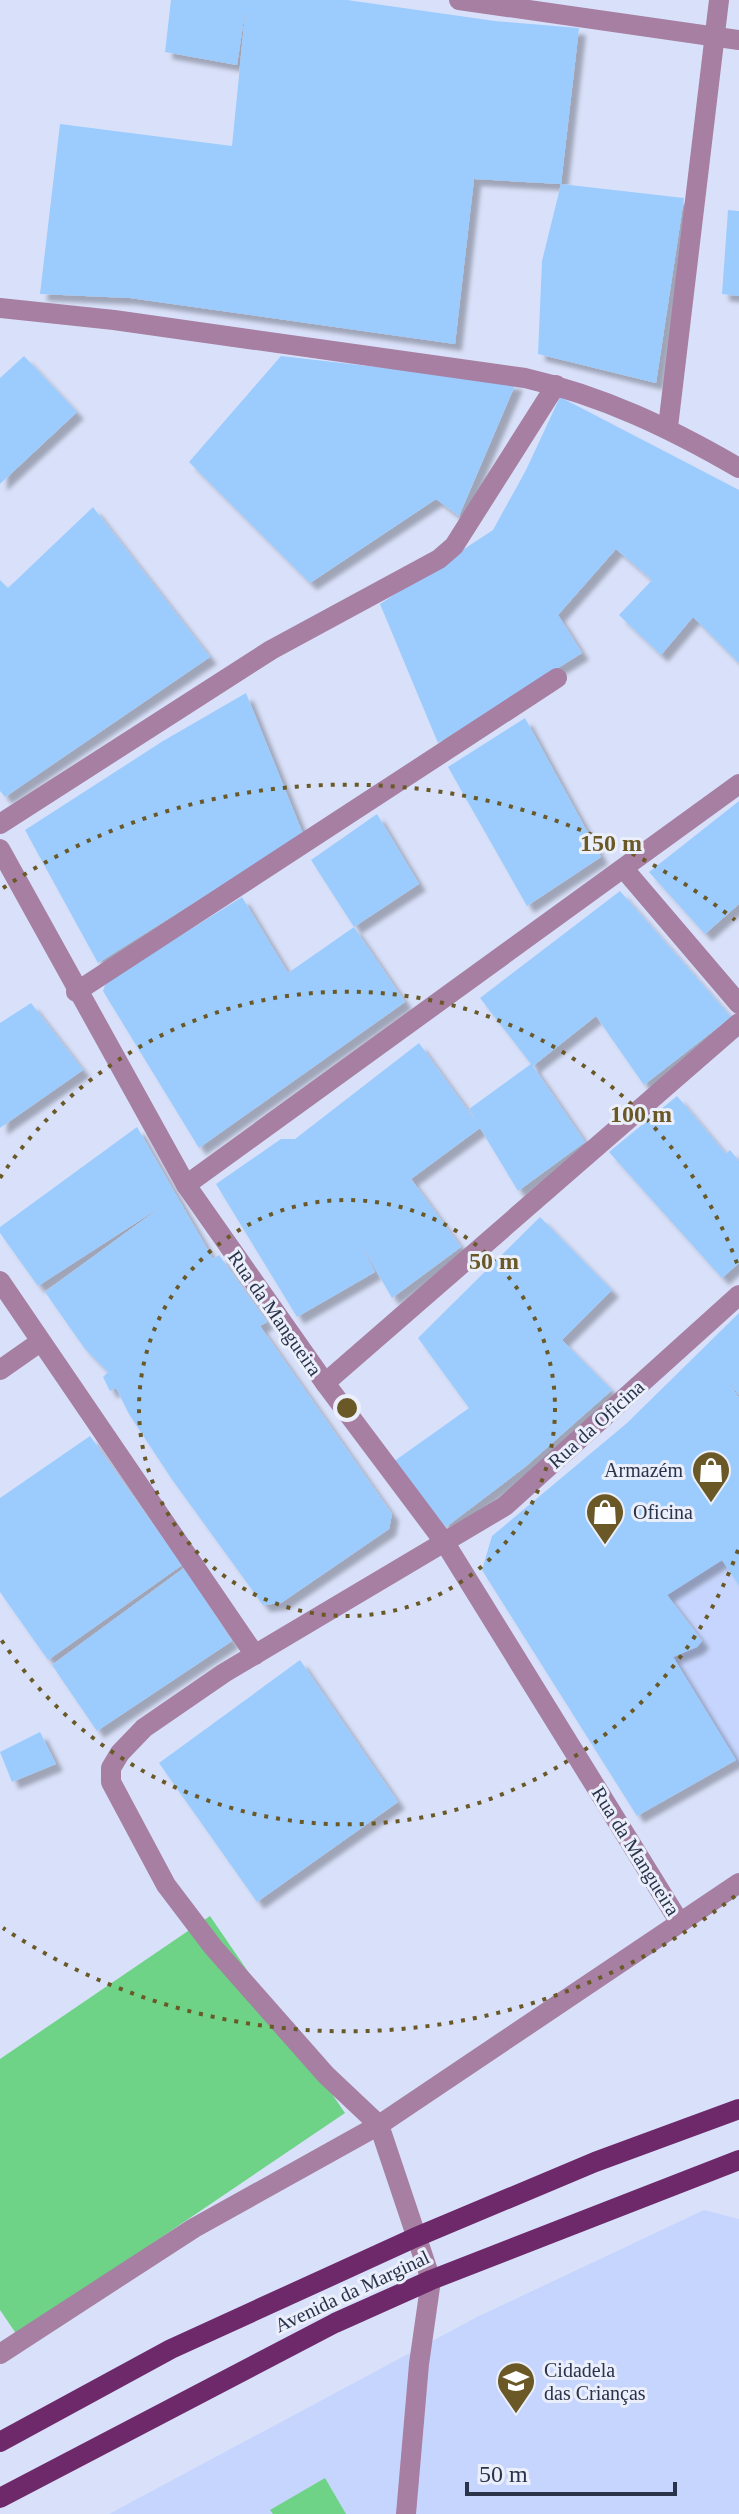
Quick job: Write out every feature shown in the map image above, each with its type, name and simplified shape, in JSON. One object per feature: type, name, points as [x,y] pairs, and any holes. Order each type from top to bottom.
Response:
[{"type":"main road","name":"Avenida da Marginal","points":[[0,2442],[171,2349],[414,2238],[595,2162],[739,2109]]},
{"type":"main road","name":"Avenida da Marginal","points":[[0,2498],[335,2323],[431,2280],[737,2165]]},
{"type":"street","points":[[459,0],[739,40]]},
{"type":"street","points":[[668,427],[717,37],[719,0]]},
{"type":"street","points":[[0,308],[487,371],[556,385],[668,427],[739,468]]},
{"type":"street","points":[[0,824],[271,650],[439,559],[454,546],[556,385]]},
{"type":"street","points":[[76,992],[557,678]]},
{"type":"street","points":[[186,1185],[739,784]]},
{"type":"street","name":"Rua da Mangueira","points":[[0,849],[76,992],[186,1185],[325,1383],[445,1543],[680,1923]]},
{"type":"street","points":[[624,869],[739,1004]]},
{"type":"street","points":[[325,1383],[739,1023]]},
{"type":"street","points":[[0,1281],[255,1655]]},
{"type":"street","name":"Rua da Oficina","points":[[379,2125],[326,2075],[213,1947],[166,1885],[111,1782],[111,1768],[130,1739],[255,1655],[505,1506],[739,1295]]},
{"type":"street","points":[[0,1370],[40,1342]]},
{"type":"street","points":[[0,2354],[194,2228],[379,2125],[739,1883]]},
{"type":"street","points":[[379,2125],[414,2238],[431,2280],[419,2364],[406,2514]]},
{"type":"shaded area","points":[[728,1557],[739,1573],[739,1766],[673,1657],[702,1640],[664,1592]]},
{"type":"shaded area","name":"Cidadela das Crianças","points":[[704,2210],[739,2219],[739,2514],[109,2514],[477,2317]]},
{"type":"green space","points":[[210,1916],[345,2113],[17,2335],[0,2310],[0,2059]]},
{"type":"green space","points":[[325,2478],[346,2514],[273,2514],[270,2510]]},
{"type":"building","points":[[171,0],[347,0],[495,21],[579,28],[561,184],[474,179],[455,344],[130,298],[40,294],[60,124],[232,146],[246,5],[237,65],[165,52]]},
{"type":"building","points":[[561,184],[684,198],[656,383],[538,354],[542,261]]},
{"type":"building","points":[[728,210],[739,211],[739,296],[722,294]]},
{"type":"building","points":[[24,356],[77,412],[0,484],[0,378]]},
{"type":"building","points":[[281,356],[516,383],[459,516],[436,499],[310,583],[189,462]]},
{"type":"building","points":[[560,397],[739,490],[739,663],[693,617],[661,655],[619,615],[652,580],[616,549],[558,615],[582,653],[438,743],[380,604],[493,530],[526,470]]},
{"type":"building","points":[[93,507],[210,657],[5,797],[0,791],[0,580],[8,588]]},
{"type":"building","points":[[246,693],[303,834],[98,963],[25,830],[163,741]]},
{"type":"building","points":[[525,718],[601,857],[527,906],[448,767]]},
{"type":"building","points":[[739,801],[739,904],[705,934],[649,872]]},
{"type":"building","points":[[377,814],[419,884],[354,927],[311,860]]},
{"type":"building","points":[[620,891],[731,1017],[644,1085],[596,1016],[533,1066],[585,1142],[518,1191],[480,1128],[411,1179],[461,1247],[392,1298],[358,1239],[375,1272],[297,1317],[216,1184],[281,1139],[295,1139],[419,1043],[477,1123],[469,1109],[531,1064],[480,998]]},
{"type":"building","points":[[242,897],[288,973],[354,927],[405,1002],[199,1148],[103,991],[106,982]]},
{"type":"building","points":[[31,1003],[83,1070],[0,1128],[0,1023]]},
{"type":"building","points":[[677,1096],[726,1154],[730,1150],[739,1161],[739,1263],[722,1278],[609,1152]]},
{"type":"building","points":[[137,1127],[213,1259],[219,1255],[267,1322],[260,1326],[392,1514],[389,1529],[281,1603],[263,1605],[171,1478],[129,1414],[116,1388],[110,1391],[103,1377],[108,1372],[85,1349],[45,1292],[165,1204],[38,1286],[0,1233],[0,1227]]},
{"type":"building","points":[[540,1217],[612,1290],[562,1340],[612,1390],[525,1467],[446,1527],[393,1462],[469,1408],[418,1338]]},
{"type":"building","points":[[739,1313],[739,1395],[727,1379],[739,1398],[739,1585],[722,1560],[667,1595],[702,1641],[697,1647],[673,1657],[736,1760],[637,1816],[482,1570],[492,1536],[627,1423]]},
{"type":"building","points":[[90,1436],[182,1565],[48,1660],[0,1592],[0,1498]]},
{"type":"building","points":[[184,1568],[232,1641],[97,1731],[52,1665]]},
{"type":"building","points":[[300,1660],[398,1802],[257,1902],[159,1763]]},
{"type":"building","points":[[40,1732],[56,1764],[12,1782],[0,1752]]},
{"type":"place","name":"Armazém","points":[[711,1504]]},
{"type":"place","name":"Oficina","points":[[605,1546]]},
{"type":"place","name":"Cidadela das Crianças","points":[[516,2415]]}]
